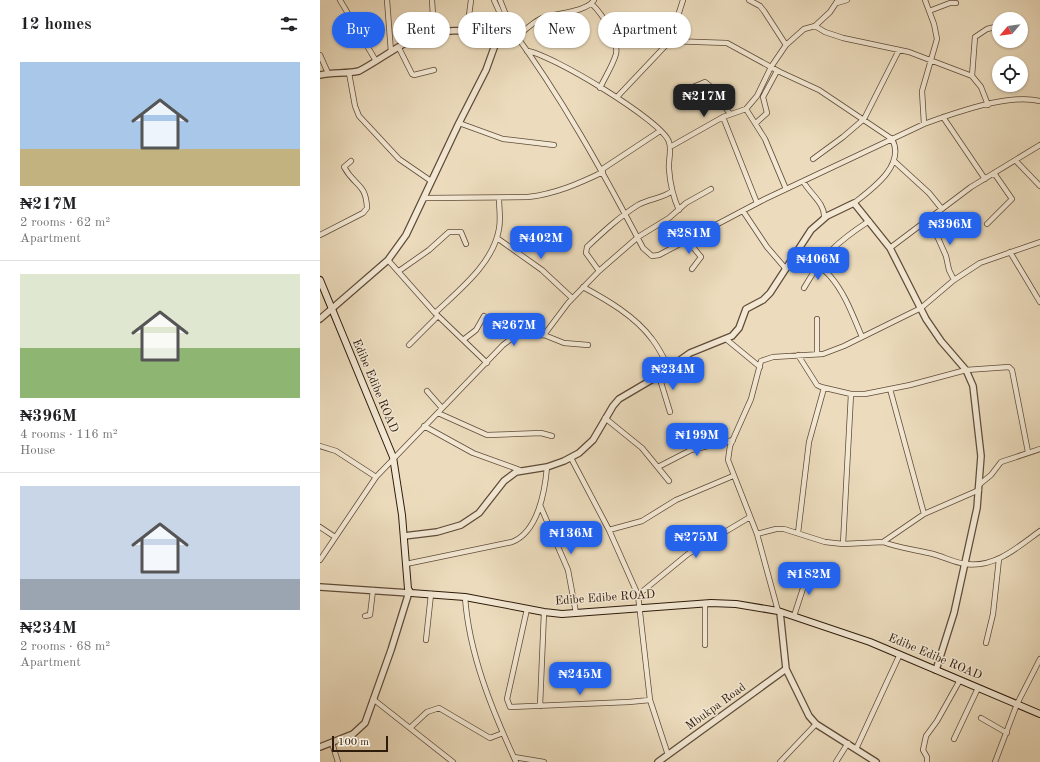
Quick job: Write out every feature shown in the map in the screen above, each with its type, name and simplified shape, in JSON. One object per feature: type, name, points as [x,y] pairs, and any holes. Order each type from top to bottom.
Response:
[{"type":"main road","name":"Edibe Edibe ROAD","points":[[321,285],[393,457],[404,536],[409,593],[465,597],[544,612],[576,613],[705,603],[736,604],[779,612],[870,642],[1040,714]]},
{"type":"street","points":[[340,0],[376,61]]},
{"type":"street","points":[[387,0],[390,52]]},
{"type":"street","points":[[432,0],[433,12]]},
{"type":"street","points":[[469,12],[471,0]]},
{"type":"street","points":[[494,0],[501,12]]},
{"type":"street","points":[[500,0],[504,12]]},
{"type":"street","points":[[679,12],[683,0]]},
{"type":"street","points":[[749,0],[760,6],[786,45]]},
{"type":"street","points":[[670,147],[723,117],[746,109],[757,96],[771,67],[786,45],[804,29],[814,26],[837,1],[847,0]]},
{"type":"street","points":[[924,124],[922,91],[932,60],[937,33],[925,0]]},
{"type":"street","points":[[526,30],[540,20],[593,2],[602,15],[614,40],[616,48],[616,54],[600,88]]},
{"type":"street","points":[[929,11],[950,3],[956,3]]},
{"type":"street","points":[[814,26],[825,32],[843,38],[899,50],[932,60],[972,76],[981,87],[988,105]]},
{"type":"street","points":[[972,76],[975,38],[992,29]]},
{"type":"street","points":[[404,536],[437,532],[465,523],[479,513],[509,477],[520,470],[547,466],[571,458],[590,445],[605,418],[619,399],[659,376],[690,353],[726,339],[736,333],[745,310],[766,298],[811,230],[824,218],[854,203],[875,187],[894,161],[896,151],[892,139],[864,118],[820,90],[778,71],[727,43],[691,42]]},
{"type":"street","points":[[320,76],[328,73],[349,73],[358,71],[399,48],[412,74],[414,75],[434,70]]},
{"type":"street","points":[[320,319],[388,260],[406,235],[486,70],[494,48]]},
{"type":"street","points":[[525,48],[602,171],[647,253],[656,256],[688,241],[757,203],[924,124],[943,117],[988,105],[1020,99],[1040,101]]},
{"type":"street","points":[[617,98],[663,48]]},
{"type":"street","points":[[813,159],[843,138],[864,118],[899,50]]},
{"type":"street","points":[[527,51],[536,52],[617,98],[668,139],[670,147],[669,168],[672,191],[679,210]]},
{"type":"street","points":[[320,55],[328,73]]},
{"type":"street","points":[[756,123],[767,114],[763,97],[778,71]]},
{"type":"street","points":[[349,73],[355,106],[359,116],[399,159],[431,181]]},
{"type":"street","points":[[693,87],[705,82],[730,114]]},
{"type":"street","points":[[746,109],[765,139],[786,189]]},
{"type":"street","points":[[723,117],[757,203]]},
{"type":"street","points":[[943,117],[985,179]]},
{"type":"street","points":[[459,123],[503,139],[554,145]]},
{"type":"street","points":[[425,198],[499,198],[543,195],[568,188],[602,171],[660,132]]},
{"type":"street","points":[[890,248],[985,179],[1040,145]]},
{"type":"street","points":[[320,235],[363,212],[367,208],[365,192],[344,167],[351,161]]},
{"type":"street","points":[[894,161],[929,193],[942,209]]},
{"type":"street","points":[[1016,161],[1040,186]]},
{"type":"street","points":[[987,224],[1012,199],[994,173]]},
{"type":"street","points":[[803,181],[807,189],[822,207],[824,211],[824,218]]},
{"type":"street","points":[[544,335],[572,298],[599,271],[638,238],[679,210],[686,202],[711,189]]},
{"type":"street","points":[[599,271],[586,253],[586,249],[625,214],[646,201],[663,197],[672,191]]},
{"type":"street","points":[[409,345],[471,279],[487,257],[497,238],[500,216],[499,198]]},
{"type":"street","points":[[854,203],[890,248],[936,334],[966,370],[973,386],[981,456],[980,484],[954,613],[936,670]]},
{"type":"street","points":[[743,211],[767,247],[786,269]]},
{"type":"street","points":[[804,288],[817,265],[839,242],[869,221]]},
{"type":"street","points":[[926,222],[938,238],[954,280]]},
{"type":"street","points":[[398,271],[429,250],[449,232],[461,232],[466,244]]},
{"type":"street","points":[[497,238],[542,270],[572,298]]},
{"type":"street","points":[[688,241],[701,257],[692,269]]},
{"type":"street","points":[[876,762],[816,724],[809,716],[786,669],[779,612],[757,534],[728,460],[733,440],[751,399],[762,361],[767,358],[817,354],[832,351],[921,308],[954,280],[980,263],[1040,242]]},
{"type":"street","points":[[797,251],[829,274],[839,288],[862,336]]},
{"type":"street","points":[[1010,252],[1040,302]]},
{"type":"street","points":[[388,260],[436,315],[487,363]]},
{"type":"street","points":[[583,287],[602,297],[643,329],[657,346],[669,368]]},
{"type":"street","points":[[463,340],[476,330],[484,316]]},
{"type":"street","points":[[817,319],[817,354]]},
{"type":"street","points":[[320,560],[376,477],[393,457],[515,336],[544,335],[564,343],[588,345]]},
{"type":"street","points":[[726,339],[760,367]]},
{"type":"street","points":[[798,355],[817,385],[851,394],[865,394],[890,389],[966,370],[1009,367],[1012,370],[1028,452]]},
{"type":"street","points":[[659,376],[670,412]]},
{"type":"street","points":[[798,533],[809,442],[824,388]]},
{"type":"street","points":[[890,389],[924,514]]},
{"type":"street","points":[[427,391],[442,408]]},
{"type":"street","points":[[843,544],[851,394]]},
{"type":"street","points":[[438,413],[487,435],[541,433],[552,436]]},
{"type":"street","points":[[605,418],[642,448],[669,481]]},
{"type":"street","points":[[424,426],[472,453],[520,470]]},
{"type":"street","points":[[658,467],[691,450],[733,440]]},
{"type":"street","points":[[320,446],[336,451],[376,477]]},
{"type":"street","points":[[980,484],[991,475],[1001,462],[1040,449]]},
{"type":"street","points":[[571,458],[609,530],[638,596],[641,607],[650,700],[668,755]]},
{"type":"street","points":[[406,564],[516,541],[528,530],[540,505],[547,466]]},
{"type":"street","points":[[609,530],[642,521],[676,500],[733,476]]},
{"type":"street","points":[[883,542],[924,514],[979,490]]},
{"type":"street","points":[[540,505],[568,570],[576,613]]},
{"type":"street","points":[[638,596],[678,561],[750,517]]},
{"type":"street","points":[[320,528],[335,537]]},
{"type":"street","points":[[757,534],[776,529],[784,529],[818,540],[843,544],[883,542],[894,546],[935,554],[965,564],[987,563],[999,559],[1012,552],[1040,531]]},
{"type":"street","points":[[986,643],[994,608],[999,559]]},
{"type":"street","points":[[794,616],[809,570]]},
{"type":"street","points":[[320,587],[409,593],[373,699],[362,726],[353,734],[320,747]]},
{"type":"street","points":[[365,616],[370,615],[373,590]]},
{"type":"street","points":[[426,640],[431,594]]},
{"type":"street","points":[[465,597],[467,624],[479,669],[503,733],[516,762]]},
{"type":"street","points":[[705,603],[705,645]]},
{"type":"street","points":[[527,609],[507,699],[510,706],[540,706],[650,700]]},
{"type":"street","points":[[540,706],[544,612]]},
{"type":"street","points":[[856,749],[900,654]]},
{"type":"street","points":[[995,762],[1017,704],[1040,659]]},
{"type":"street","name":"Mbukpa Road","points":[[658,762],[786,669]]},
{"type":"street","points":[[927,762],[927,757],[923,750],[926,736],[937,721],[960,680]]},
{"type":"street","points":[[954,739],[978,688]]},
{"type":"street","points":[[373,699],[453,762]]},
{"type":"street","points":[[410,728],[427,712],[439,708],[490,738],[503,733]]},
{"type":"street","points":[[981,718],[1007,733]]},
{"type":"street","points":[[780,762],[816,724]]},
{"type":"street","points":[[332,743],[338,762]]},
{"type":"street","points":[[836,762],[848,743]]},
{"type":"street","points":[[514,757],[544,762]]}]
